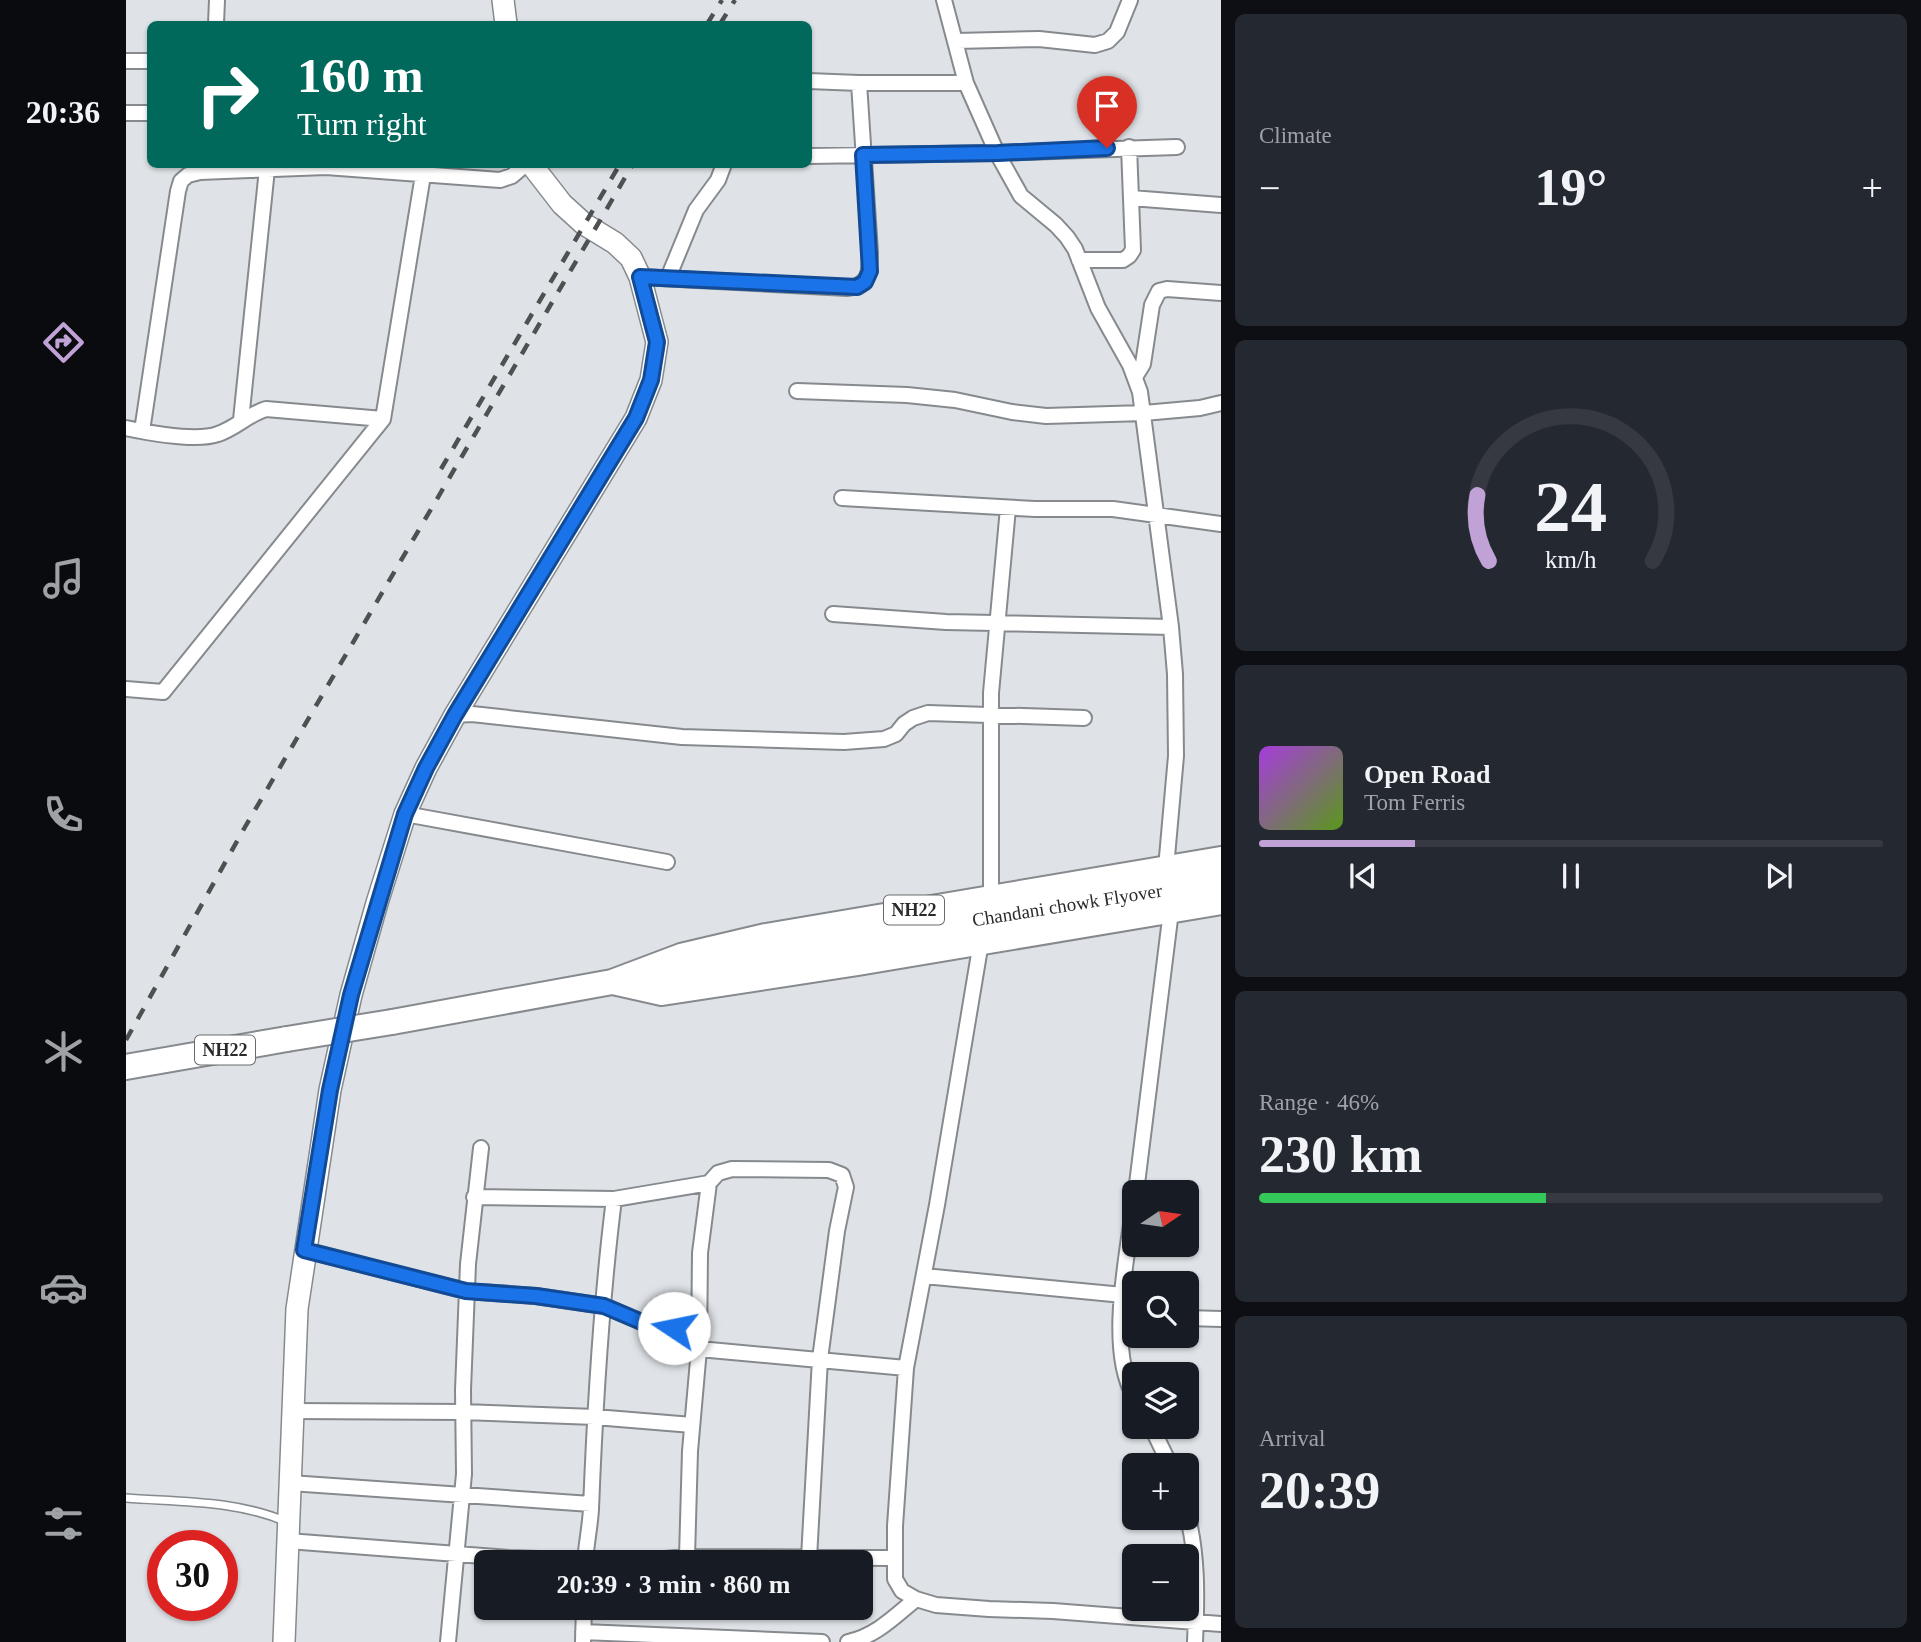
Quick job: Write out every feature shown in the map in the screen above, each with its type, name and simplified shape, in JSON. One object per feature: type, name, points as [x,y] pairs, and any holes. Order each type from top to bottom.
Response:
[{"type":"highway","name":"NH22","points":[[126,1067],[612,982],[681,956],[766,936],[1221,859]]},
{"type":"highway","name":"NH22","points":[[612,982],[662,993],[1221,902]]},
{"type":"main road","points":[[503,0],[506,21]]},
{"type":"main road","points":[[284,1642],[297,1309],[330,1090],[351,995],[405,814],[426,768],[455,715],[636,418],[651,380],[657,342],[640,277],[631,258],[615,243],[584,224],[562,204],[534,168]]},
{"type":"main road","name":"Chandani chowk Flyover","points":[[612,982],[1221,879]]},
{"type":"street","points":[[216,21],[217,0]]},
{"type":"street","points":[[944,0],[966,83],[998,153],[1021,196],[1068,237],[1098,308],[1135,377],[1144,413],[1171,627],[1177,734],[1166,868]]},
{"type":"street","points":[[956,41],[1039,39],[1095,45],[1108,41],[1117,32],[1130,0]]},
{"type":"street","points":[[126,61],[147,61]]},
{"type":"street","points":[[812,81],[966,83]]},
{"type":"street","points":[[640,277],[857,287],[865,282],[870,271],[859,83]]},
{"type":"street","points":[[126,113],[147,113]]},
{"type":"street","points":[[1079,260],[1123,260],[1129,256],[1134,244],[1129,147]]},
{"type":"street","points":[[812,156],[1177,147]]},
{"type":"street","points":[[142,431],[181,181],[188,175],[200,172],[296,168]]},
{"type":"street","points":[[338,168],[500,180],[512,176],[521,168]]},
{"type":"street","points":[[668,278],[696,210],[718,180],[722,168]]},
{"type":"street","points":[[241,420],[267,169]]},
{"type":"street","points":[[126,689],[163,692],[383,419],[423,175]]},
{"type":"street","points":[[1131,198],[1221,205]]},
{"type":"street","points":[[1135,377],[1143,364],[1152,305],[1158,291],[1167,289],[1221,293]]},
{"type":"street","points":[[797,391],[917,396],[1046,416],[1144,413],[1200,408],[1221,403]]},
{"type":"street","points":[[126,428],[203,437],[218,434],[249,414],[266,409],[383,419]]},
{"type":"street","points":[[842,498],[1007,508],[1113,509],[1221,524]]},
{"type":"street","points":[[991,897],[991,714],[1007,508]]},
{"type":"street","points":[[833,614],[998,624],[1171,627]]},
{"type":"street","points":[[455,715],[472,714],[682,737],[844,742],[884,739],[896,734],[913,718],[928,713],[1084,718]]},
{"type":"street","points":[[405,814],[667,862]]},
{"type":"street","points":[[1137,1180],[1171,911]]},
{"type":"street","points":[[981,942],[906,1368],[893,1558],[895,1579],[902,1591],[916,1600],[936,1605],[1221,1624]]},
{"type":"street","points":[[448,1642],[465,1450],[463,1412],[466,1291],[481,1147]]},
{"type":"street","points":[[687,1550],[692,1425],[699,1349],[699,1253],[709,1183],[718,1173],[732,1169],[829,1170],[842,1175],[846,1187],[836,1231],[820,1359],[809,1550]]},
{"type":"street","points":[[474,1197],[614,1199],[709,1183]]},
{"type":"street","points":[[586,1550],[606,1265],[614,1199]]},
{"type":"street","points":[[304,1250],[466,1291],[536,1296],[604,1306],[656,1326],[699,1328]]},
{"type":"street","points":[[924,1276],[1122,1295]]},
{"type":"street","points":[[1199,1318],[1221,1319]]},
{"type":"street","points":[[699,1349],[906,1368]]},
{"type":"street","points":[[293,1411],[463,1412],[595,1417],[692,1425]]},
{"type":"street","points":[[290,1483],[591,1504]]},
{"type":"street","points":[[1190,1530],[1195,1559],[1195,1642]]},
{"type":"street","points":[[288,1532],[474,1555]]},
{"type":"street","points":[[873,1558],[893,1558]]},
{"type":"street","points":[[848,1642],[864,1638],[878,1630],[916,1600]]},
{"type":"street","points":[[583,1637],[822,1642]]},
{"type":"lane","points":[[126,1498],[232,1505],[267,1514],[288,1532]]},
{"type":"railway","points":[[709,21],[722,0]]},
{"type":"railway","points":[[722,21],[735,0]]},
{"type":"railway","points":[[441,469],[618,168]]},
{"type":"railway","points":[[126,1040],[245,827],[631,168]]},
{"type":"route","points":[[674,1328],[644,1323],[604,1306],[536,1296],[466,1291],[304,1250],[330,1090],[351,995],[405,814],[455,715],[636,418],[651,380],[657,342],[640,277],[857,287],[865,282],[870,271],[863,155],[1107,148]]}]
